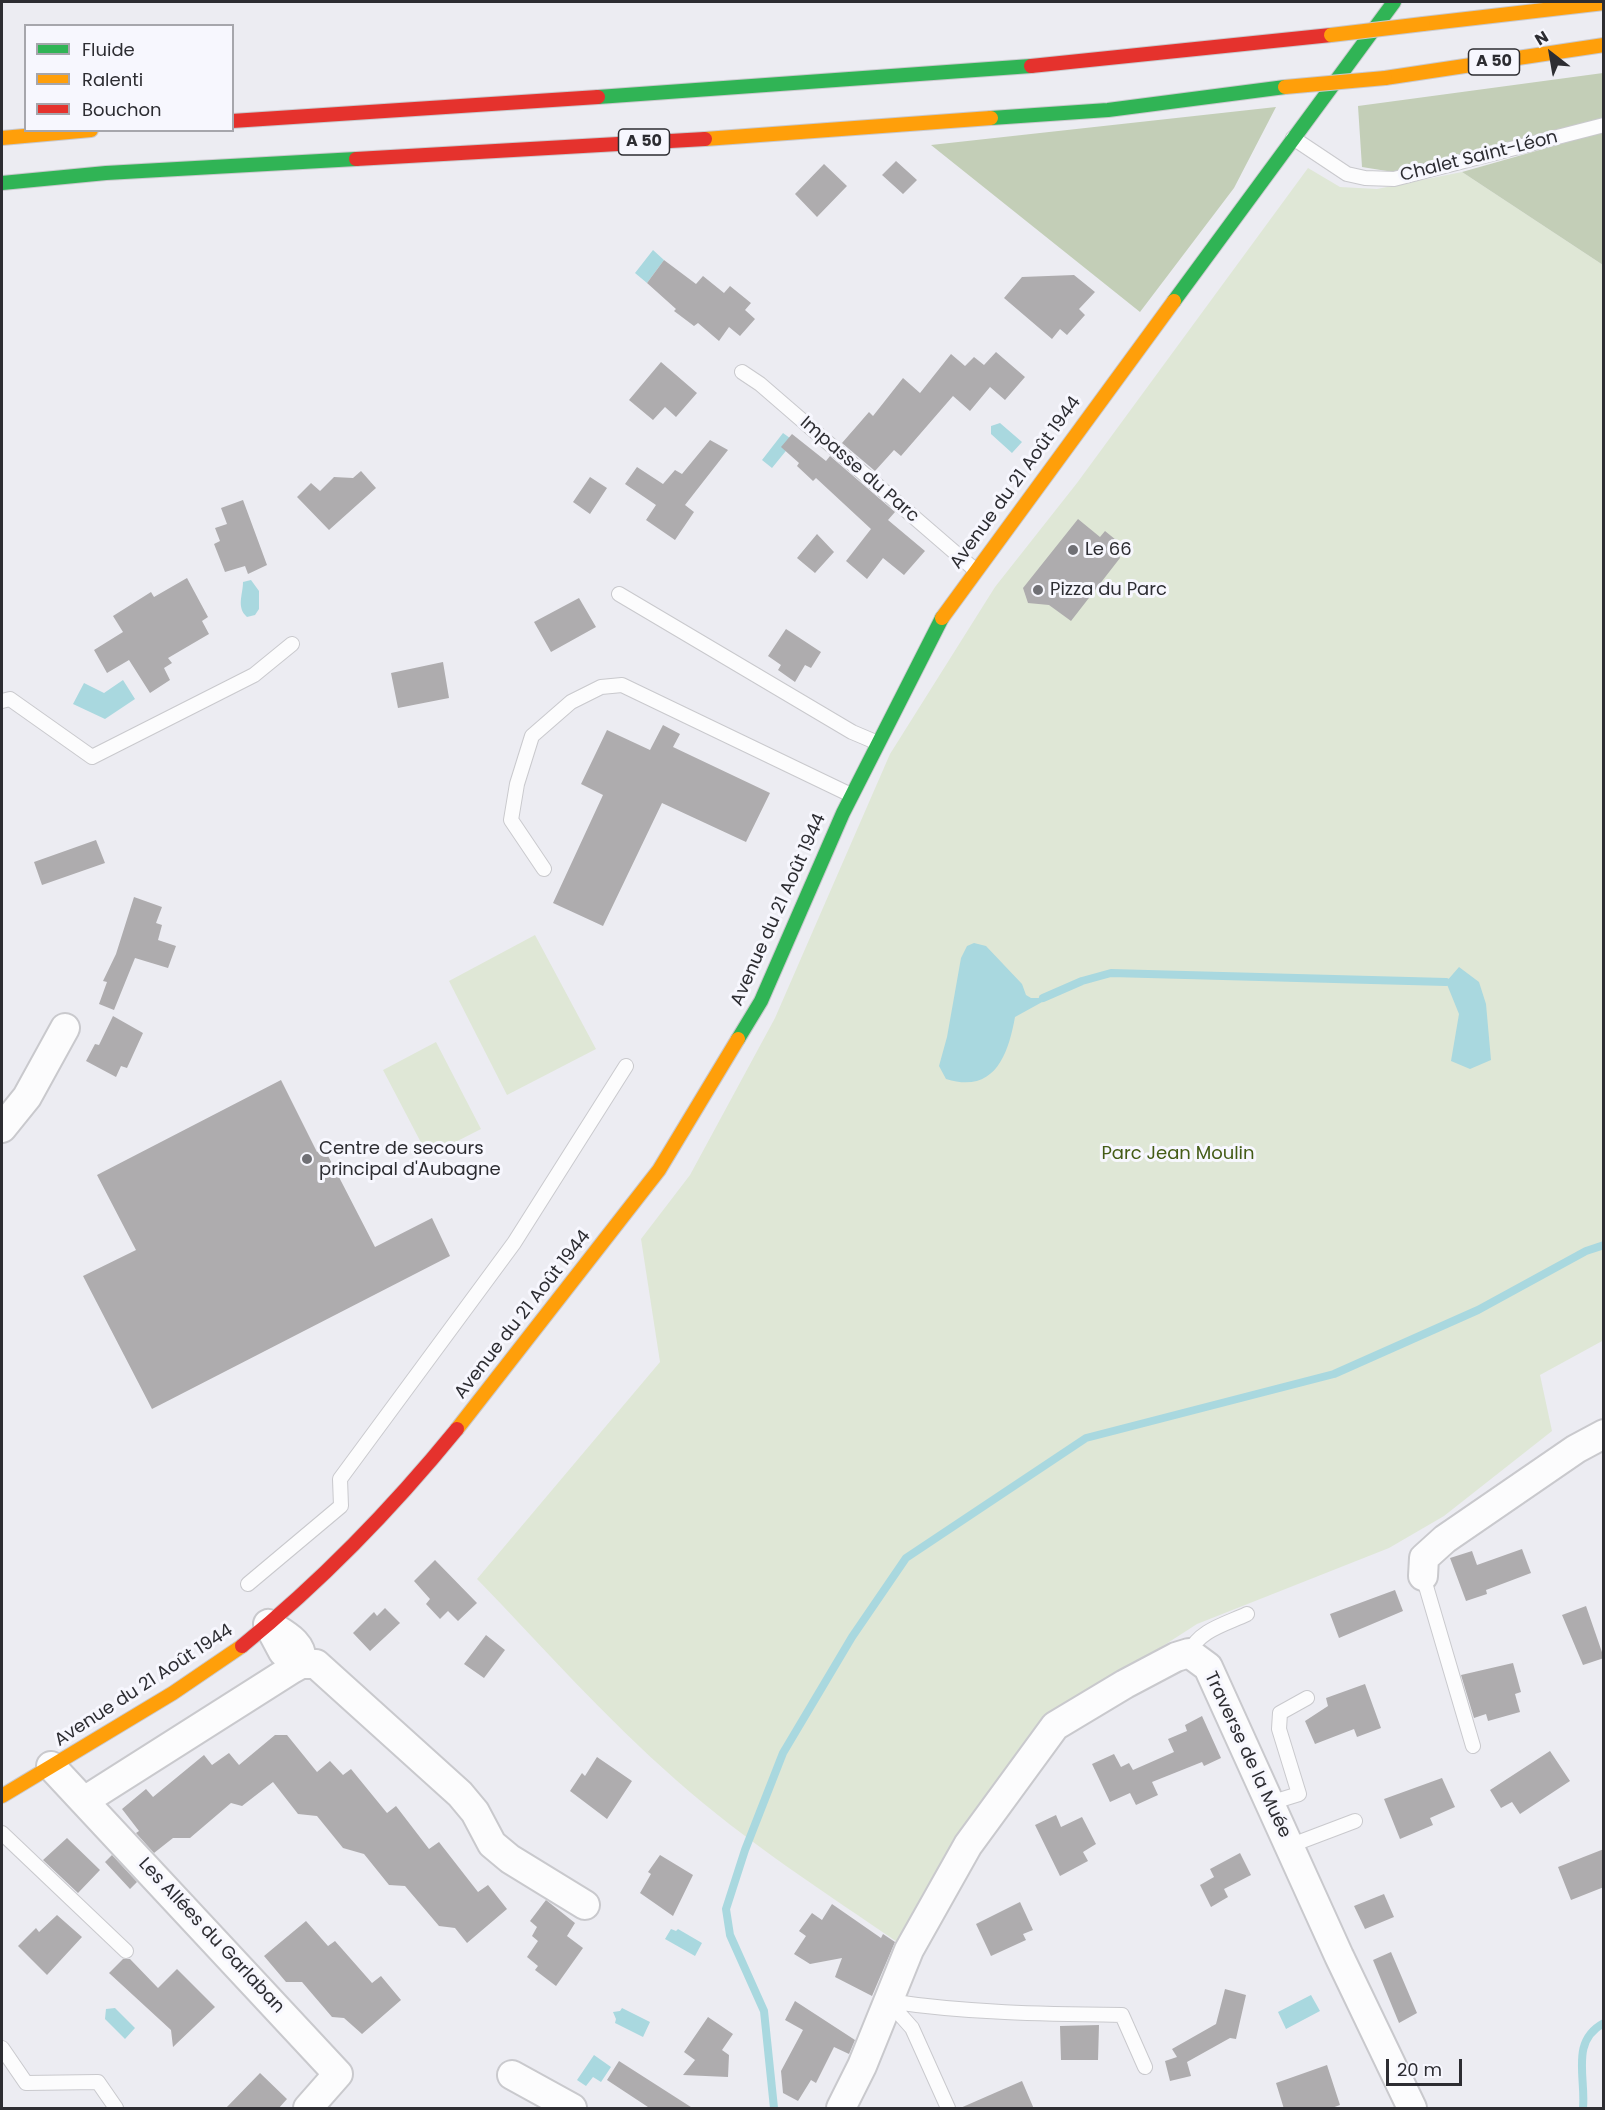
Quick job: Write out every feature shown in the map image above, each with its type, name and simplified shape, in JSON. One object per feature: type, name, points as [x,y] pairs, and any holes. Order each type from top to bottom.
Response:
[{"type":"main road","name":"Avenue du 21 Août 1944","points":[[2,1796],[212,1667],[302,1597],[406,1492],[501,1374],[659,1170],[761,1001],[851,795],[944,614],[974,570],[1394,2]]},
{"type":"main road","points":[[234,121],[993,70],[1331,35],[1604,3]]},
{"type":"main road","name":"A 50","points":[[2,183],[106,173],[683,140],[1096,111],[1285,87],[1385,78],[1604,45]]},
{"type":"main road","points":[[2,138],[69,132]]},
{"type":"street","points":[[2,1128],[27,1097],[65,1029]]},
{"type":"street","points":[[1423,1575],[1424,1558],[1445,1539],[1576,1449],[1604,1434]]},
{"type":"street","points":[[268,1624],[283,1652],[301,1664]]},
{"type":"street","name":"Traverse de la Muée","points":[[841,2109],[862,2066],[909,1950],[968,1845],[1055,1726],[1125,1684],[1176,1657],[1189,1653],[1208,1667],[1412,2109]]},
{"type":"street","points":[[84,1801],[301,1664],[316,1664],[460,1794],[475,1812],[492,1844],[585,1905]]},
{"type":"street","name":"Les Allées du Garlaban","points":[[51,1766],[338,2074],[308,2109]]},
{"type":"street","points":[[512,2075],[572,2109]]},
{"type":"lane","name":"Chalet Saint-Léon","points":[[1293,138],[1347,174],[1365,178],[1394,178],[1604,126]]},
{"type":"lane","name":"Impasse du Parc","points":[[742,372],[760,384],[974,570]]},
{"type":"lane","points":[[619,594],[852,732],[878,743]]},
{"type":"lane","points":[[2,701],[10,699],[92,758],[254,675],[292,644]]},
{"type":"lane","points":[[544,869],[511,820],[517,783],[532,736],[572,702],[602,687],[622,685],[851,795]]},
{"type":"lane","points":[[248,1584],[341,1506],[340,1479],[514,1243],[626,1066]]},
{"type":"lane","points":[[1423,1575],[1473,1746]]},
{"type":"lane","points":[[1189,1653],[1193,1644],[1203,1634],[1247,1614]]},
{"type":"lane","points":[[1270,1803],[1299,1794],[1279,1729],[1280,1713],[1307,1698]]},
{"type":"lane","points":[[1289,1846],[1355,1821]]},
{"type":"lane","points":[[2,1833],[126,1951]]},
{"type":"lane","points":[[888,2001],[924,2007],[1017,2014],[1122,2015],[1145,2067]]},
{"type":"lane","points":[[888,2001],[912,2028],[948,2109]]},
{"type":"lane","points":[[2,2048],[26,2083],[98,2082],[116,2109]]},
{"type":"green space","points":[[1603,73],[1603,121],[1393,172],[1362,167],[1358,106]]},
{"type":"green space","points":[[1276,107],[1234,188],[1140,312],[931,145]]},
{"type":"green space","points":[[1603,132],[1603,265],[1462,172]]},
{"type":"green space","name":"Parc Jean Moulin","points":[[1308,168],[1340,187],[1377,189],[1462,172],[1603,265],[1604,1340],[1540,1375],[1552,1431],[1444,1516],[1389,1548],[1197,1624],[1045,1722],[903,1946],[758,1846],[676,1780],[599,1707],[477,1579],[660,1362],[641,1239],[690,1175],[775,1018],[890,754],[995,587],[1077,483]]},
{"type":"green space","points":[[535,935],[596,1049],[507,1095],[449,981]]},
{"type":"green space","points":[[436,1042],[481,1129],[428,1156],[383,1070]]},
{"type":"water","points":[[653,250],[664,260],[647,283],[635,273]]},
{"type":"water","points":[[1000,423],[1022,442],[1012,453],[991,434],[991,426]]},
{"type":"water","points":[[783,433],[794,441],[772,468],[762,460]]},
{"type":"water","points":[[251,580],[259,591],[259,609],[255,615],[247,617],[242,609],[241,601],[243,582]]},
{"type":"water","points":[[123,680],[135,699],[105,719],[73,704],[84,683],[104,693]]},
{"type":"water","points":[[974,943],[986,946],[1022,984],[1026,995],[1031,998],[1043,998],[1044,1001],[1015,1017],[1008,1045],[996,1068],[987,1076],[976,1081],[962,1082],[946,1079],[939,1066],[947,1037],[961,958],[967,946]]},
{"type":"water","points":[[1459,967],[1479,982],[1486,1004],[1491,1060],[1470,1069],[1451,1061],[1459,1014],[1446,982]]},
{"type":"water","points":[[671,1929],[676,1931],[678,1929],[702,1943],[695,1956],[665,1939]]},
{"type":"water","points":[[1311,1995],[1320,2011],[1286,2029],[1278,2012]]},
{"type":"water","points":[[115,2008],[135,2028],[125,2039],[105,2019],[106,2009]]},
{"type":"water","points":[[622,2008],[650,2022],[643,2037],[615,2023],[613,2012],[620,2011]]},
{"type":"water","points":[[594,2055],[611,2067],[601,2082],[593,2077],[586,2086],[577,2080]]},
{"type":"building","points":[[896,161],[917,180],[903,194],[882,175]]},
{"type":"building","points":[[824,164],[847,186],[817,217],[795,194]]},
{"type":"building","points":[[664,260],[696,284],[703,276],[724,293],[730,286],[751,303],[745,310],[755,319],[740,336],[729,327],[719,341],[698,323],[694,326],[674,311],[676,309],[647,283]]},
{"type":"building","points":[[1074,275],[1095,292],[1079,309],[1085,315],[1067,335],[1060,329],[1052,339],[1004,298],[1022,277]]},
{"type":"building","points":[[996,352],[1025,377],[1005,400],[990,387],[970,411],[953,396],[901,456],[894,450],[875,471],[842,443],[869,412],[873,416],[903,378],[920,393],[951,354],[965,366],[974,357],[984,365]]},
{"type":"building","points":[[661,362],[697,393],[676,417],[665,407],[653,420],[629,400]]},
{"type":"building","points":[[792,434],[826,461],[830,456],[895,512],[888,520],[925,551],[904,575],[883,558],[867,579],[846,561],[871,529],[816,478],[813,481],[797,466],[799,463],[781,447]]},
{"type":"building","points":[[710,440],[728,450],[685,505],[694,512],[675,540],[646,520],[656,505],[625,484],[637,467],[663,484],[675,470],[682,474]]},
{"type":"building","points":[[361,471],[376,488],[329,530],[297,497],[311,483],[320,491],[334,477],[353,478]]},
{"type":"building","points":[[590,477],[607,488],[590,514],[573,502]]},
{"type":"building","points":[[243,500],[267,565],[248,574],[245,566],[225,572],[214,544],[220,541],[215,528],[227,524],[221,508]]},
{"type":"building","points":[[1078,519],[1100,537],[1105,531],[1116,540],[1120,558],[1071,621],[1049,605],[1028,603],[1023,588]]},
{"type":"building","points":[[817,534],[834,552],[815,573],[797,558]]},
{"type":"building","points":[[187,578],[208,617],[202,621],[209,634],[168,658],[172,663],[164,668],[170,680],[150,693],[129,660],[107,673],[94,650],[123,632],[113,616],[151,592],[154,597]]},
{"type":"building","points":[[579,598],[596,627],[551,652],[534,622]]},
{"type":"building","points":[[786,629],[821,652],[811,668],[805,665],[795,682],[778,670],[781,665],[768,656]]},
{"type":"building","points":[[443,662],[449,698],[398,708],[391,673]]},
{"type":"building","points":[[663,725],[680,734],[673,747],[770,793],[746,842],[662,803],[603,926],[553,903],[603,795],[581,784],[607,730],[650,750]]},
{"type":"building","points":[[96,840],[105,863],[42,885],[34,862]]},
{"type":"building","points":[[134,897],[162,907],[156,923],[162,925],[158,940],[176,946],[168,968],[135,958],[114,1010],[99,1004],[107,982],[103,981],[116,954]]},
{"type":"building","points":[[113,1016],[143,1033],[127,1068],[121,1066],[116,1077],[86,1061],[95,1044],[99,1045]]},
{"type":"building","points":[[281,1080],[317,1152],[324,1148],[375,1247],[432,1218],[450,1256],[152,1409],[83,1276],[136,1250],[97,1175]]},
{"type":"building","points":[[1522,1549],[1531,1573],[1486,1590],[1487,1594],[1466,1601],[1450,1558],[1472,1551],[1477,1565]]},
{"type":"building","points":[[435,1560],[477,1603],[458,1621],[448,1611],[440,1619],[426,1604],[430,1599],[414,1581]]},
{"type":"building","points":[[1395,1590],[1403,1611],[1339,1638],[1330,1614]]},
{"type":"building","points":[[1586,1606],[1604,1658],[1583,1665],[1562,1615]]},
{"type":"building","points":[[385,1608],[400,1623],[370,1651],[353,1633],[374,1612],[377,1616]]},
{"type":"building","points":[[486,1635],[505,1650],[484,1678],[464,1664]]},
{"type":"building","points":[[1513,1663],[1521,1692],[1515,1694],[1520,1712],[1488,1721],[1486,1714],[1474,1718],[1461,1675]]},
{"type":"building","points":[[1365,1684],[1381,1728],[1357,1737],[1354,1729],[1315,1744],[1305,1721],[1328,1706],[1326,1698]]},
{"type":"building","points":[[1202,1716],[1221,1758],[1204,1766],[1202,1762],[1152,1782],[1158,1795],[1136,1805],[1130,1793],[1110,1802],[1092,1764],[1114,1754],[1121,1767],[1129,1763],[1133,1770],[1174,1752],[1168,1739],[1187,1731],[1185,1725]]},
{"type":"building","points":[[275,1735],[287,1735],[317,1772],[330,1761],[343,1775],[351,1769],[387,1813],[396,1806],[429,1849],[439,1842],[478,1892],[488,1885],[507,1909],[467,1943],[455,1928],[439,1926],[405,1886],[389,1885],[364,1854],[343,1848],[317,1816],[298,1814],[273,1782],[242,1806],[231,1803],[190,1838],[173,1838],[154,1853],[136,1833],[139,1831],[122,1809],[146,1789],[153,1797],[204,1755],[212,1765],[229,1753],[239,1765]]},
{"type":"building","points":[[1550,1751],[1570,1781],[1520,1814],[1512,1802],[1501,1808],[1490,1790]]},
{"type":"building","points":[[597,1757],[632,1781],[607,1819],[570,1791],[582,1773],[585,1776]]},
{"type":"building","points":[[1442,1778],[1455,1807],[1430,1818],[1433,1825],[1400,1839],[1384,1799]]},
{"type":"building","points":[[1056,1815],[1061,1827],[1082,1817],[1096,1844],[1083,1852],[1088,1861],[1060,1876],[1035,1825]]},
{"type":"building","points":[[67,1838],[100,1870],[78,1893],[43,1860]]},
{"type":"building","points":[[1604,1849],[1604,1887],[1571,1900],[1558,1867]]},
{"type":"building","points":[[1240,1853],[1251,1875],[1224,1889],[1228,1897],[1211,1907],[1200,1885],[1214,1877],[1210,1869]]},
{"type":"building","points":[[112,1855],[137,1882],[130,1889],[105,1862]]},
{"type":"building","points":[[660,1855],[693,1875],[673,1916],[640,1893],[651,1874],[648,1872]]},
{"type":"building","points":[[1384,1894],[1394,1917],[1365,1929],[1354,1906]]},
{"type":"building","points":[[546,1900],[575,1923],[567,1936],[583,1948],[556,1986],[535,1970],[538,1966],[527,1957],[538,1941],[532,1936],[537,1927],[530,1921]]},
{"type":"building","points":[[1020,1902],[1033,1930],[1023,1934],[1026,1940],[991,1956],[976,1924]]},
{"type":"building","points":[[832,1904],[881,1938],[883,1934],[895,1942],[872,1996],[835,1977],[842,1958],[810,1964],[794,1954],[806,1936],[799,1931],[812,1913],[822,1920]]},
{"type":"building","points":[[57,1915],[82,1937],[47,1975],[18,1946],[36,1928],[39,1932]]},
{"type":"building","points":[[306,1921],[328,1946],[335,1941],[372,1983],[381,1976],[401,2000],[362,2034],[344,2018],[332,2017],[302,1982],[286,1982],[264,1956]]},
{"type":"building","points":[[1391,1952],[1417,2013],[1399,2023],[1373,1960]]},
{"type":"building","points":[[123,1959],[130,1959],[158,1988],[177,1969],[215,2007],[173,2047],[171,2030],[109,1973]]},
{"type":"building","points":[[1225,1989],[1246,1995],[1236,2039],[1230,2038],[1187,2062],[1191,2076],[1170,2081],[1165,2061],[1177,2057],[1172,2049],[1216,2024]]},
{"type":"building","points":[[795,2001],[855,2040],[849,2054],[834,2047],[816,2083],[811,2080],[798,2101],[783,2093],[781,2071],[803,2030],[785,2020]]},
{"type":"building","points":[[708,2017],[733,2034],[722,2050],[729,2055],[728,2077],[683,2075],[695,2060],[684,2052]]},
{"type":"building","points":[[1099,2025],[1098,2060],[1061,2060],[1060,2026]]},
{"type":"building","points":[[619,2061],[694,2109],[651,2109],[607,2080]]},
{"type":"building","points":[[1327,2065],[1340,2105],[1329,2109],[1284,2109],[1276,2083]]},
{"type":"building","points":[[260,2073],[287,2099],[278,2109],[225,2109]]},
{"type":"building","points":[[1022,2081],[1034,2109],[958,2109]]},
{"type":"waterway","points":[[1043,998],[1082,981],[1111,973],[1446,982]]},
{"type":"waterway","points":[[774,2108],[764,2011],[730,1935],[726,1909],[745,1850],[783,1753],[852,1637],[906,1558],[1086,1438],[1334,1374],[1478,1310],[1586,1251],[1604,1245]]},
{"type":"waterway","points":[[1583,2108],[1583,2050],[1593,2031],[1604,2023]]},
{"type":"traffic: fast","points":[[1174,301],[1394,2]]},
{"type":"traffic: fast","points":[[598,97],[1031,66]]},
{"type":"traffic: fast","points":[[991,118],[1108,110],[1285,87]]},
{"type":"traffic: fast","points":[[2,183],[106,173],[356,159]]},
{"type":"traffic: fast","points":[[738,1039],[761,1001],[843,813],[942,618]]},
{"type":"traffic: slow","points":[[1423,24],[1604,3]]},
{"type":"traffic: slow","points":[[1331,35],[1423,24]]},
{"type":"traffic: slow","points":[[1385,78],[1604,45]]},
{"type":"traffic: slow","points":[[1285,87],[1385,78]]},
{"type":"traffic: slow","points":[[705,139],[991,118]]},
{"type":"traffic: slow","points":[[2,138],[69,132]]},
{"type":"traffic: slow","points":[[942,618],[1174,301]]},
{"type":"traffic: slow","points":[[457,1429],[659,1170],[738,1039]]},
{"type":"traffic: slow","points":[[2,1796],[173,1693],[242,1646]]},
{"type":"traffic: jam","points":[[1031,66],[1331,35]]},
{"type":"traffic: jam","points":[[234,121],[598,97]]},
{"type":"traffic: jam","points":[[356,159],[705,139]]},
{"type":"traffic: jam","points":[[242,1646],[300,1596],[355,1543],[407,1488],[457,1429]]},
{"type":"place","name":"Le 66","points":[[1073,550]]},
{"type":"place","name":"Pizza du Parc","points":[[1038,590]]},
{"type":"place","name":"Centre de secours principal d'Aubagne","points":[[307,1159]]}]
